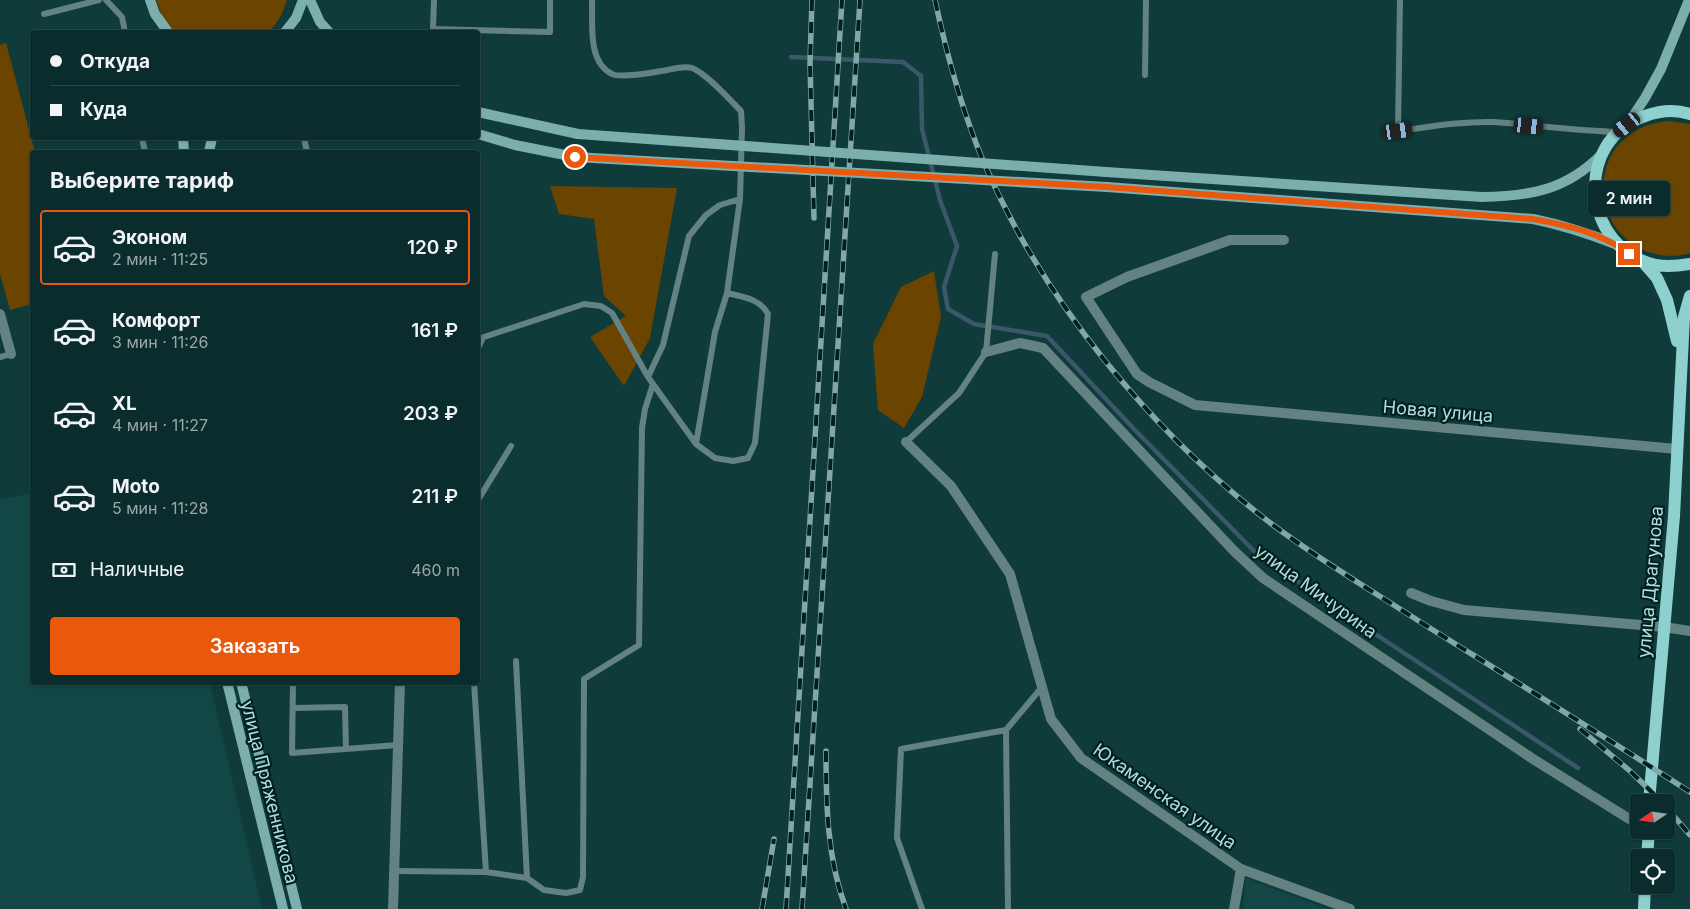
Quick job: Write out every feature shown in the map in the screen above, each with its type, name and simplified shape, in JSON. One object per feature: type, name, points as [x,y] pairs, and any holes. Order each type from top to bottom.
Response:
[{"type":"main road","points":[[150,0],[155,14],[166,30]]},
{"type":"main road","points":[[287,30],[296,18],[303,0]]},
{"type":"main road","points":[[310,0],[320,22],[327,30]]},
{"type":"main road","points":[[1623,129],[1645,98],[1661,69],[1690,0]]},
{"type":"main road","points":[[1618,245],[1606,230],[1597,209],[1594,189],[1597,168],[1602,154],[1610,141],[1639,118],[1667,111],[1690,114]]},
{"type":"main road","points":[[480,112],[578,134],[1482,197],[1512,196],[1537,192],[1572,179],[1586,170],[1602,154]]},
{"type":"main road","points":[[480,135],[524,147],[575,157],[1107,187],[1533,219],[1590,234],[1618,245],[1641,260],[1656,265],[1690,264]]},
{"type":"main road","name":"улица Драгунова","points":[[1641,260],[1658,278],[1667,300],[1676,329],[1681,363]]},
{"type":"main road","name":"улица Драгунова","points":[[1650,794],[1674,516],[1684,317],[1690,296]]},
{"type":"main road","name":"улица Пряженникова","points":[[228,685],[283,909]]},
{"type":"main road","name":"улица Пряженникова","points":[[242,685],[297,909]]},
{"type":"main road","points":[[1644,909],[1645,894]]},
{"type":"street","name":"Новая улица","points":[[1284,240],[1230,240],[1127,277],[1086,297],[1137,374],[1195,405],[1677,449]]},
{"type":"street","points":[[0,314],[11,354]]},
{"type":"street","name":"улица Мичурина","points":[[986,352],[1020,343],[1043,348],[1234,551],[1263,578],[1533,759],[1630,819]]},
{"type":"street","name":"Юкаменская улица","points":[[906,442],[951,486],[1010,574],[1051,719],[1081,758],[1241,869],[1350,909]]},
{"type":"street","points":[[1410,593],[1464,610],[1664,627],[1690,631]]},
{"type":"street","points":[[393,909],[400,685]]},
{"type":"street","points":[[1234,909],[1241,869]]},
{"type":"lane","points":[[44,14],[99,0]]},
{"type":"lane","points":[[106,0],[122,17],[125,30]]},
{"type":"lane","points":[[434,0],[433,29],[472,30]]},
{"type":"lane","points":[[480,30],[550,32],[550,0]]},
{"type":"lane","points":[[592,0],[594,52],[601,66],[613,75],[648,74],[691,68],[708,79],[741,111],[740,199],[727,293],[716,332],[696,444]]},
{"type":"lane","points":[[1145,75],[1146,0]]},
{"type":"lane","points":[[1400,0],[1398,131],[1441,125],[1493,122],[1583,131],[1623,129]]},
{"type":"lane","points":[[648,377],[663,345],[689,236],[706,215],[720,205],[740,199]]},
{"type":"lane","points":[[906,442],[959,393],[986,352],[995,254]]},
{"type":"lane","points":[[480,339],[584,304],[601,306],[612,313],[648,377],[696,444],[715,458],[733,461],[748,458],[755,443],[768,314],[763,305],[748,298],[727,293]]},
{"type":"lane","points":[[0,357],[11,354]]},
{"type":"lane","points":[[395,870],[486,872],[527,878],[544,890],[566,893],[580,890],[583,877],[584,679],[639,645],[642,428],[645,409],[654,384]]},
{"type":"lane","points":[[480,491],[511,446]]},
{"type":"lane","points":[[516,661],[527,878]]},
{"type":"lane","points":[[293,685],[292,753],[398,745]]},
{"type":"lane","points":[[474,685],[486,872]]},
{"type":"lane","points":[[922,909],[897,838],[901,749],[1006,730],[1042,687]]},
{"type":"lane","points":[[293,708],[345,707],[346,749]]},
{"type":"lane","points":[[1006,730],[1008,909]]},
{"type":"shaded area","points":[[156,0],[287,0],[280,17],[271,30],[172,30],[162,16]]},
{"type":"shaded area","points":[[6,43],[30,133],[30,140],[32,140],[34,150],[30,150],[30,305],[10,310],[0,274],[0,45]]},
{"type":"shaded area","points":[[1668,121],[1690,124],[1690,253],[1676,256],[1652,253],[1634,245],[1620,233],[1610,217],[1605,199],[1604,181],[1608,163],[1617,146],[1640,128]]},
{"type":"shaded area","points":[[550,186],[677,188],[650,338],[624,386],[590,337],[626,316],[604,296],[594,219],[559,214]]},
{"type":"shaded area","points":[[934,271],[941,317],[922,397],[904,428],[878,410],[873,344],[901,287]]},
{"type":"shaded area","points":[[30,493],[30,685],[210,685],[262,909],[0,909],[0,500]]},
{"type":"shaded area","points":[[1246,878],[1327,909],[1243,909]]},
{"type":"waterway","points":[[791,57],[903,62],[921,76],[922,129],[940,200],[957,246],[944,287],[948,309],[974,324],[1047,336],[1134,429],[1254,551],[1342,612],[1578,768]]},
{"type":"railway","points":[[812,0],[810,63],[814,218]]},
{"type":"railway","points":[[786,909],[842,0]]},
{"type":"railway","points":[[802,909],[860,0]]},
{"type":"railway","points":[[935,0],[962,103],[984,163],[1009,215],[1070,315],[1106,362],[1145,407],[1186,450],[1229,489],[1291,538],[1690,792]]},
{"type":"railway","points":[[1580,729],[1630,771],[1654,794]]},
{"type":"railway","points":[[826,751],[826,791],[831,851],[846,909]]},
{"type":"railway","points":[[1675,818],[1690,835]]},
{"type":"railway","points":[[762,909],[774,839]]},
{"type":"route","points":[[575,157],[1107,187],[1533,219],[1590,234],[1618,245],[1629,254]]}]
